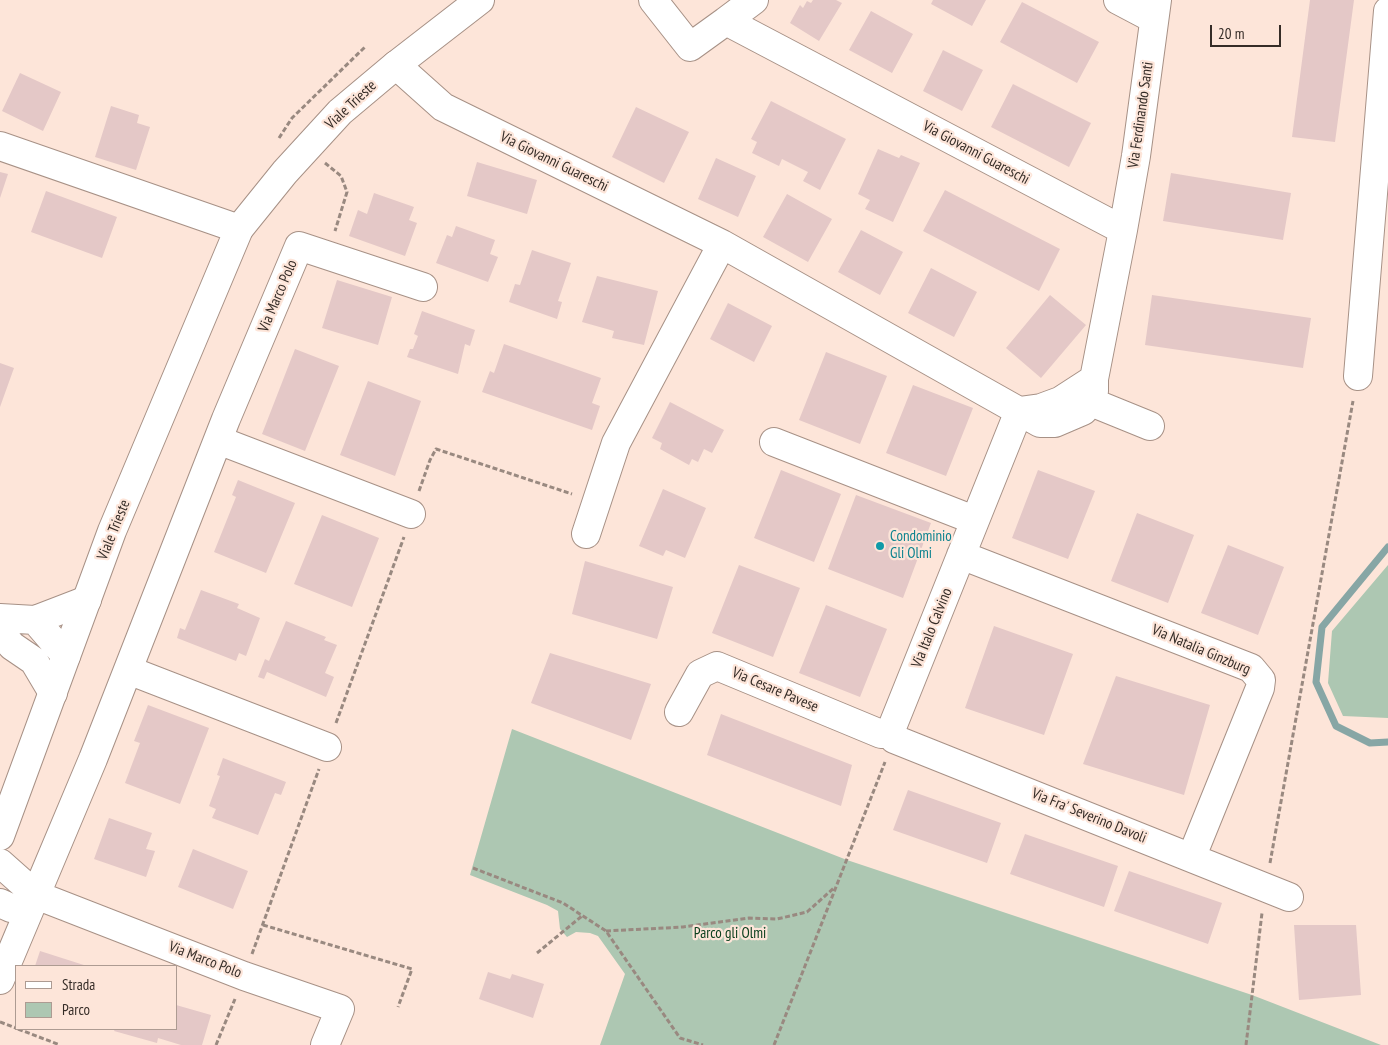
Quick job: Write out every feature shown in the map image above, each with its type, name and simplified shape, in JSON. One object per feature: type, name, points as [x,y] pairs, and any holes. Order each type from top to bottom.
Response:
[{"type":"street","name":"Viale Trieste","points":[[0,836],[112,532],[239,229],[285,172],[340,112],[396,65],[480,0]]},
{"type":"street","points":[[653,0],[690,47],[754,0]]},
{"type":"street","points":[[1118,0],[1156,9]]},
{"type":"street","name":"Via Ferdinando Santi","points":[[1123,230],[1136,156],[1156,9]]},
{"type":"street","points":[[1358,376],[1388,11]]},
{"type":"street","name":"Via Giovanni Guareschi","points":[[726,21],[1123,230]]},
{"type":"street","name":"Via Giovanni Guareschi","points":[[396,65],[444,107],[722,244],[1019,411]]},
{"type":"street","points":[[0,146],[239,229]]},
{"type":"street","points":[[1092,390],[1123,230]]},
{"type":"street","points":[[586,534],[616,442],[722,244]]},
{"type":"street","name":"Via Marco Polo","points":[[0,980],[128,670],[218,440],[298,246],[423,287]]},
{"type":"street","points":[[1019,411],[1041,408],[1092,390]]},
{"type":"street","points":[[1092,390],[1150,426]]},
{"type":"street","name":"Via Italo Calvino","points":[[893,736],[893,725],[1019,411]]},
{"type":"street","points":[[218,440],[411,514]]},
{"type":"street","points":[[774,442],[974,520]]},
{"type":"street","name":"Via Natalia Ginzburg","points":[[961,555],[1251,668],[1256,674],[1260,680],[1260,688],[1192,856]]},
{"type":"street","points":[[0,618],[35,620],[87,600]]},
{"type":"street","points":[[35,620],[66,656]]},
{"type":"street","points":[[0,632],[12,646],[34,661],[53,693]]},
{"type":"street","points":[[34,661],[66,656]]},
{"type":"street","name":"Via Cesare Pavese","points":[[679,712],[700,674],[716,666],[881,734],[893,736]]},
{"type":"street","points":[[128,670],[327,747]]},
{"type":"street","name":"Via Fra' Severino Davoli","points":[[893,736],[1277,892]]},
{"type":"street","name":"Via Marco Polo","points":[[0,863],[33,903],[340,1009],[326,1045]]},
{"type":"street","name":"Via Marco Polo","points":[[0,903],[11,908],[33,903]]},
{"type":"path","points":[[325,255],[341,215],[347,192],[341,176],[324,162],[330,155]]},
{"type":"path","points":[[1246,1045],[1277,892],[1358,376]]},
{"type":"path","points":[[216,1045],[244,976],[430,460],[436,449],[596,502]]},
{"type":"path","points":[[774,1045],[893,736]]},
{"type":"path","points":[[472,868],[563,903],[606,931],[680,1038],[703,1045]]},
{"type":"path","points":[[606,931],[683,927],[749,918],[777,919],[807,912],[836,887]]},
{"type":"path","points":[[537,953],[582,916]]},
{"type":"path","points":[[262,925],[412,969],[398,1007]]},
{"type":"path","points":[[0,1022],[15,1027]]},
{"type":"path","points":[[22,1030],[60,1045]]},
{"type":"green space","points":[[1388,565],[1388,718],[1343,716],[1328,683],[1332,631]]},
{"type":"green space","name":"Parco gli Olmi","points":[[512,729],[847,860],[1252,995],[1381,1045],[600,1045],[625,974],[598,936],[590,933],[576,932],[567,937],[560,929],[558,911],[470,875]]},
{"type":"building","points":[[813,0],[836,0],[842,3],[819,41],[790,23],[800,5],[803,8],[807,1],[811,3]]},
{"type":"building","points":[[933,0],[986,0],[972,26],[931,4]]},
{"type":"building","points":[[1310,0],[1354,0],[1335,142],[1292,137]]},
{"type":"building","points":[[1022,2],[1099,42],[1077,83],[1000,42]]},
{"type":"building","points":[[871,11],[913,34],[892,73],[849,50]]},
{"type":"building","points":[[943,50],[983,70],[962,111],[923,91]]},
{"type":"building","points":[[20,73],[61,92],[43,131],[2,111]]},
{"type":"building","points":[[1013,84],[1091,123],[1069,167],[991,127]]},
{"type":"building","points":[[771,101],[846,139],[820,190],[803,181],[808,172],[782,159],[779,166],[752,153],[757,142],[751,139]]},
{"type":"building","points":[[111,106],[139,115],[137,123],[150,127],[136,170],[95,157]]},
{"type":"building","points":[[636,107],[689,132],[664,183],[612,157]]},
{"type":"building","points":[[878,149],[899,158],[901,155],[920,163],[893,222],[865,209],[870,200],[858,194]]},
{"type":"building","points":[[716,158],[756,176],[738,217],[698,199]]},
{"type":"building","points":[[477,162],[537,180],[527,214],[467,196]]},
{"type":"building","points":[[0,172],[8,174],[0,198]]},
{"type":"building","points":[[1171,173],[1291,193],[1283,240],[1163,221]]},
{"type":"building","points":[[945,190],[1060,249],[1039,291],[923,231]]},
{"type":"building","points":[[46,191],[117,217],[102,258],[31,232]]},
{"type":"building","points":[[374,193],[414,207],[409,220],[417,223],[405,256],[349,236],[358,210],[367,214]]},
{"type":"building","points":[[787,194],[832,219],[808,262],[763,237]]},
{"type":"building","points":[[456,226],[495,240],[490,254],[498,257],[488,282],[436,263],[447,235],[452,237]]},
{"type":"building","points":[[861,230],[903,252],[880,295],[838,272]]},
{"type":"building","points":[[532,250],[571,263],[558,301],[562,302],[557,319],[509,302],[515,284],[520,285]]},
{"type":"building","points":[[931,268],[977,292],[954,337],[908,313]]},
{"type":"building","points":[[597,276],[658,291],[644,345],[612,338],[614,331],[582,322]]},
{"type":"building","points":[[337,280],[392,297],[378,345],[322,328]]},
{"type":"building","points":[[1050,295],[1086,325],[1041,378],[1006,348]]},
{"type":"building","points":[[1152,295],[1311,318],[1303,368],[1145,345]]},
{"type":"building","points":[[728,303],[772,326],[754,362],[710,339]]},
{"type":"building","points":[[422,311],[475,330],[470,346],[465,344],[458,374],[407,357],[410,349],[413,349],[418,336],[414,334]]},
{"type":"building","points":[[504,344],[601,378],[592,403],[600,406],[592,430],[482,392],[490,371],[494,373]]},
{"type":"building","points":[[295,349],[339,366],[305,451],[262,434]]},
{"type":"building","points":[[826,352],[887,376],[860,444],[799,420]]},
{"type":"building","points":[[0,363],[14,368],[0,407]]},
{"type":"building","points":[[368,381],[421,401],[395,476],[340,455]]},
{"type":"building","points":[[913,385],[973,408],[946,476],[886,453]]},
{"type":"building","points":[[670,402],[724,430],[712,453],[704,449],[698,462],[692,459],[689,465],[660,449],[662,443],[652,438]]},
{"type":"building","points":[[781,470],[841,494],[814,562],[754,538]]},
{"type":"building","points":[[1038,470],[1095,491],[1068,559],[1012,538]]},
{"type":"building","points":[[238,480],[295,503],[266,573],[214,552],[236,497],[232,495]]},
{"type":"building","points":[[663,489],[706,508],[685,558],[666,550],[663,556],[639,546]]},
{"type":"building","name":"Condominio Gli Olmi","points":[[856,495],[931,523],[903,598],[828,569]]},
{"type":"building","points":[[1137,513],[1194,535],[1168,603],[1111,581]]},
{"type":"building","points":[[322,515],[379,538],[352,607],[294,584]]},
{"type":"building","points":[[1228,545],[1284,567],[1258,635],[1201,613]]},
{"type":"building","points":[[585,561],[673,587],[657,639],[572,614]]},
{"type":"building","points":[[739,565],[800,588],[773,657],[712,633]]},
{"type":"building","points":[[201,590],[239,604],[237,608],[260,618],[246,656],[239,653],[236,661],[177,638],[180,628],[185,630]]},
{"type":"building","points":[[826,605],[887,629],[860,697],[799,673]]},
{"type":"building","points":[[286,621],[326,637],[324,640],[337,645],[325,673],[334,677],[326,697],[267,672],[264,679],[258,677],[265,659],[269,661]]},
{"type":"building","points":[[994,626],[1073,654],[1044,735],[965,708]]},
{"type":"building","points":[[550,653],[651,684],[631,740],[531,703]]},
{"type":"building","points":[[1116,676],[1210,705],[1184,795],[1083,764]]},
{"type":"building","points":[[148,705],[209,728],[180,804],[125,783],[140,743],[134,741]]},
{"type":"building","points":[[721,714],[852,765],[841,806],[707,755]]},
{"type":"building","points":[[223,758],[286,782],[281,795],[275,793],[258,835],[212,818],[216,809],[209,806],[220,776],[217,775]]},
{"type":"building","points":[[908,790],[1001,823],[987,863],[893,830]]},
{"type":"building","points":[[109,818],[152,833],[146,849],[155,851],[146,877],[94,859]]},
{"type":"building","points":[[1025,834],[1118,866],[1104,907],[1010,874]]},
{"type":"building","points":[[193,849],[248,871],[233,909],[178,887]]},
{"type":"building","points":[[1129,871],[1222,903],[1208,944],[1114,911]]},
{"type":"building","points":[[1294,925],[1356,925],[1361,995],[1299,1000]]},
{"type":"building","points":[[40,951],[84,965],[35,965]]},
{"type":"building","points":[[488,972],[510,979],[512,974],[544,984],[533,1018],[479,999]]},
{"type":"building","points":[[178,1006],[211,1015],[202,1045],[181,1045],[158,1038],[157,1043],[114,1031],[178,1030]]},
{"type":"waterway","points":[[1388,547],[1322,627],[1316,682],[1336,726],[1370,743],[1388,742]]},
{"type":"place","name":"Condominio Gli Olmi","points":[[880,546]]}]
